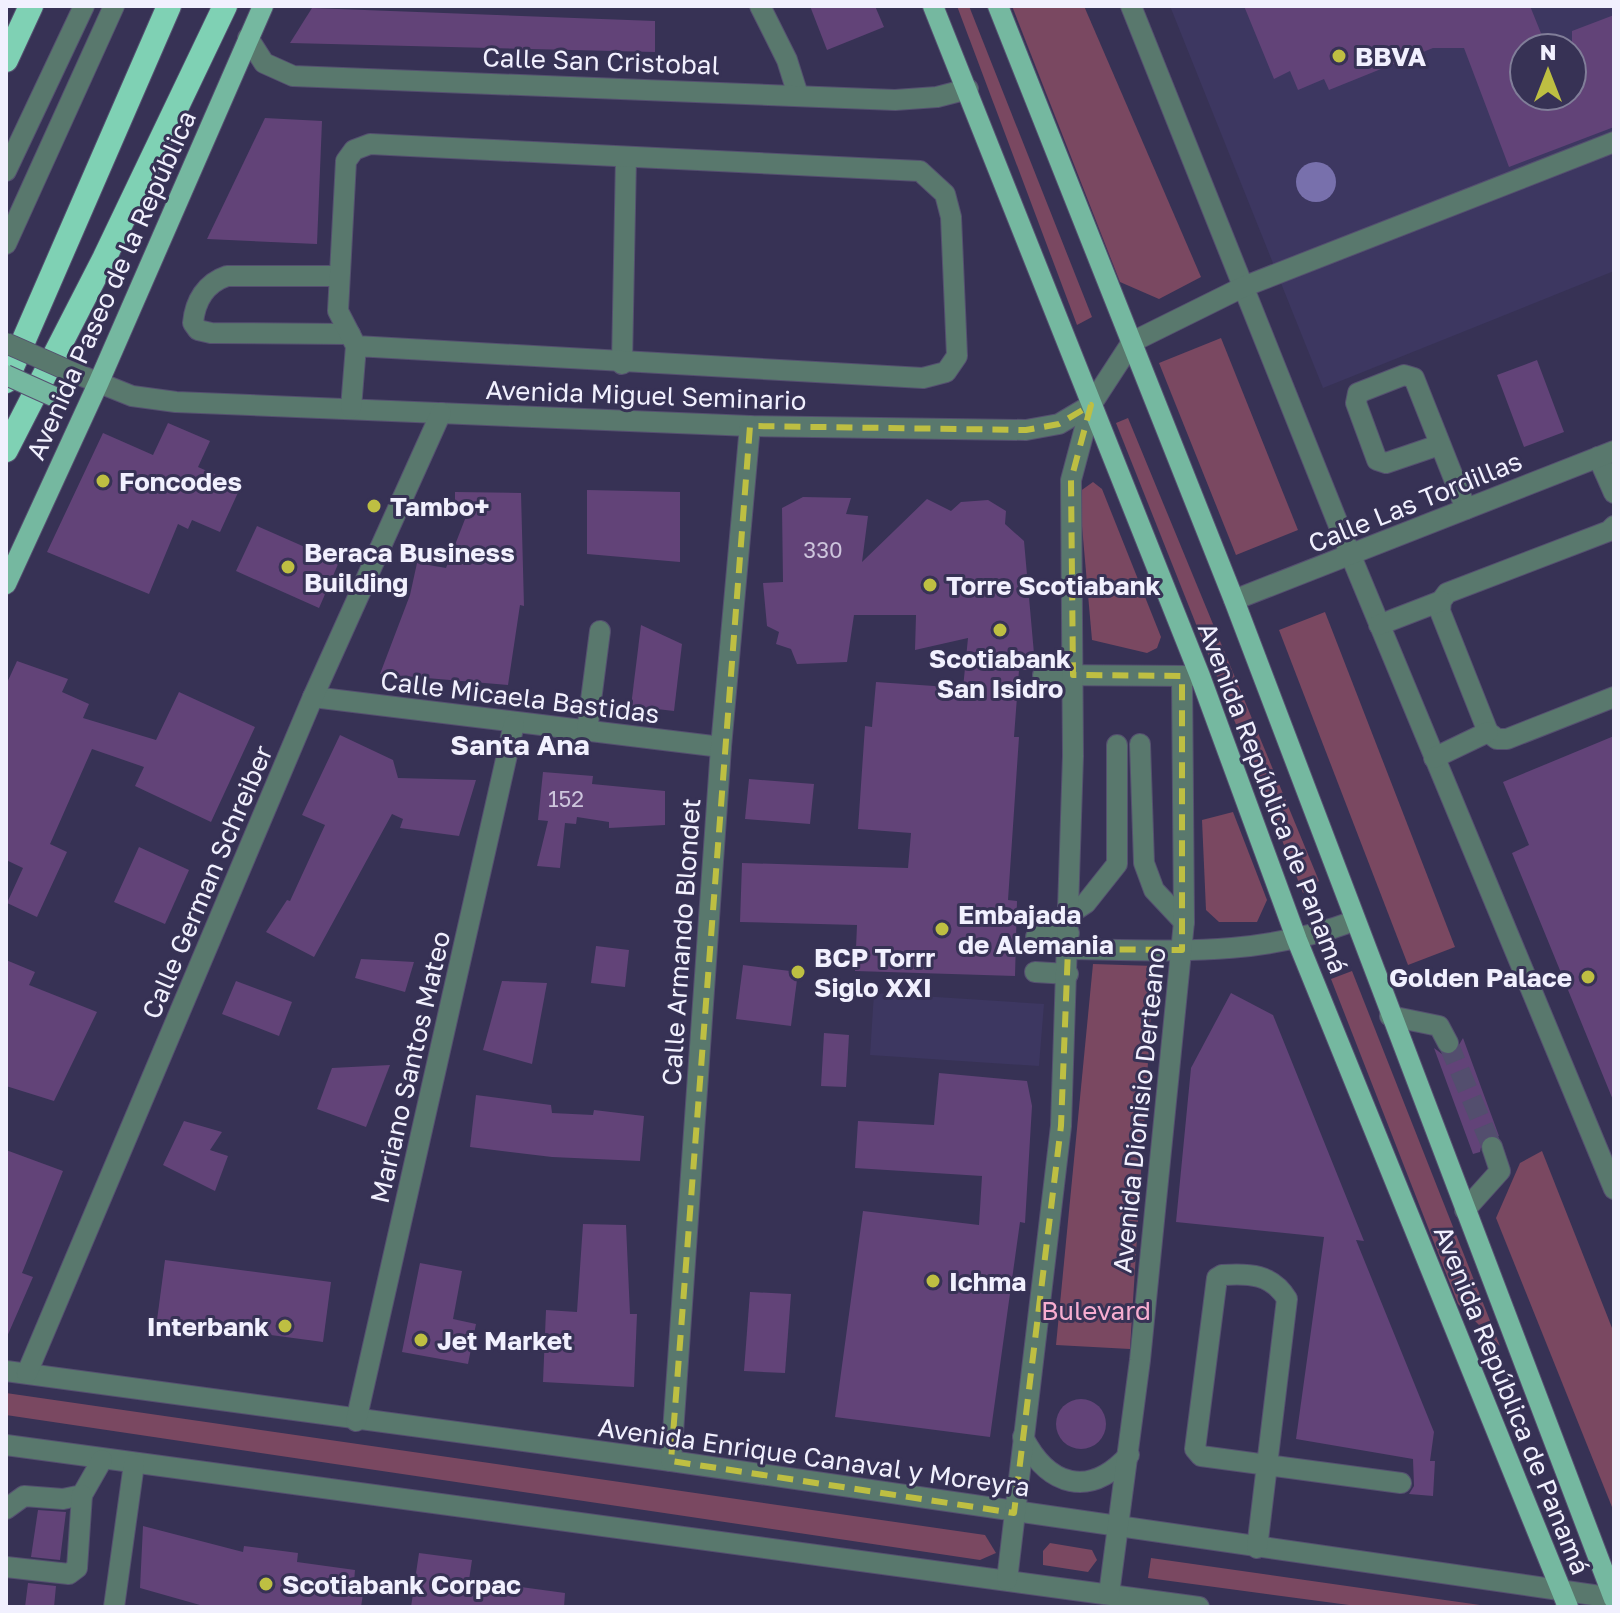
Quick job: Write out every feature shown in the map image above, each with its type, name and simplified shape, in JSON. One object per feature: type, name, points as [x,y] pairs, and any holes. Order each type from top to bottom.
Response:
[{"type":"highway","points":[[8,56],[18,6]]},
{"type":"highway","points":[[8,56],[31,6]]},
{"type":"highway","points":[[6,381],[169,6]]},
{"type":"highway","points":[[6,450],[104,259],[225,6]]},
{"type":"main road","name":"Avenida Paseo de la República","points":[[6,584],[98,384],[263,6]]},
{"type":"main road","name":"Avenida República de Panamá","points":[[933,6],[1091,405],[1191,676],[1565,1599]]},
{"type":"main road","name":"Avenida República de Panamá","points":[[998,6],[1234,600],[1614,1598]]},
{"type":"main road","points":[[6,375],[57,398],[72,418],[73,437]]},
{"type":"street","points":[[6,171],[84,6]]},
{"type":"street","points":[[6,244],[114,6]]},
{"type":"street","points":[[760,6],[787,60],[798,95]]},
{"type":"street","points":[[1131,6],[1379,625],[1614,1189]]},
{"type":"street","name":"Calle San Cristobal","points":[[248,38],[264,63],[293,76],[895,100],[937,97],[968,89]]},
{"type":"street","points":[[1132,342],[1243,287],[1614,142]]},
{"type":"street","points":[[339,276],[227,276],[215,280],[202,294],[193,323],[198,330],[211,333],[353,340],[622,364],[923,378],[946,372],[957,356],[951,217],[945,194],[920,171],[370,144],[354,150],[346,161],[338,311],[353,340],[351,408]]},
{"type":"street","points":[[622,364],[626,157]]},
{"type":"street","name":"Avenida Miguel Seminario","points":[[6,343],[132,396],[176,402],[750,426],[1026,430],[1059,424],[1091,405],[1132,342]]},
{"type":"street","points":[[1439,445],[1386,463],[1377,460],[1356,403],[1358,393],[1404,375],[1414,378],[1466,509]]},
{"type":"street","points":[[1007,1580],[1061,1126],[1068,974],[1073,675],[1071,480],[1091,405]]},
{"type":"street","name":"Calle German Schreiber","points":[[16,1372],[441,413]]},
{"type":"street","name":"Calle Armando Blondet","points":[[671,1461],[721,747],[750,426]]},
{"type":"street","points":[[1606,454],[1614,493]]},
{"type":"street","name":"Calle Las Tordillas","points":[[1234,600],[1606,454]]},
{"type":"street","points":[[1614,526],[1609,531],[1447,593],[1441,601],[1440,611],[1488,732],[1497,739],[1507,739],[1614,697]]},
{"type":"street","points":[[1379,625],[1441,601]]},
{"type":"street","points":[[587,731],[600,631]]},
{"type":"street","points":[[1043,675],[1191,676]]},
{"type":"street","name":"Avenida Dionisio Derteano","points":[[1109,1594],[1129,1455],[1182,950],[1191,676]]},
{"type":"street","name":"Calle Micaela Bastidas","points":[[313,697],[721,747]]},
{"type":"street","name":"Mariano Santos Mateo","points":[[356,1421],[514,724]]},
{"type":"street","points":[[1434,758],[1488,732]]},
{"type":"street","points":[[1140,744],[1144,863],[1154,890],[1184,922]]},
{"type":"street","points":[[1069,932],[1086,903],[1117,864],[1117,745]]},
{"type":"street","points":[[1036,937],[1069,932],[1182,950],[1247,948],[1297,940],[1354,921]]},
{"type":"street","points":[[1035,972],[1068,974]]},
{"type":"street","points":[[1390,1016],[1439,1026],[1448,1043]]},
{"type":"street","points":[[1465,1210],[1500,1171],[1492,1147]]},
{"type":"street","points":[[1257,1548],[1267,1465],[1287,1299],[1278,1285],[1262,1276],[1222,1275],[1217,1278],[1195,1449],[1201,1456],[1267,1465],[1401,1483]]},
{"type":"street","name":"Avenida Enrique Canaval y Moreyra","points":[[16,1372],[356,1421],[671,1461],[1257,1548],[1565,1599],[1614,1598]]},
{"type":"street","points":[[1023,1437],[1033,1457],[1049,1473],[1070,1482],[1093,1481],[1113,1472],[1129,1455]]},
{"type":"street","points":[[6,1445],[1199,1607]]},
{"type":"street","points":[[6,1567],[69,1574],[77,1568],[82,1495],[102,1460]]},
{"type":"street","points":[[114,1607],[134,1464]]},
{"type":"street","points":[[6,1509],[24,1496],[63,1499],[82,1495]]},
{"type":"highlighted area","points":[[1091,405],[1071,480],[1073,675],[1182,676],[1182,950],[1068,949],[1061,1126],[1014,1513],[671,1461],[750,426],[1026,430],[1059,424]]},
{"type":"shaded area","points":[[1170,6],[1614,6],[1614,271],[1323,388]]},
{"type":"shaded area","points":[[1316,162],[1330,168],[1336,182],[1330,196],[1316,202],[1302,196],[1296,182],[1302,168]]},
{"type":"shaded area","points":[[874,993],[1044,1004],[1039,1066],[870,1055]]},
{"type":"green space","points":[[957,6],[969,6],[1092,317],[1077,325]]},
{"type":"green space","points":[[1012,6],[1084,6],[1201,277],[1159,299],[1120,282]]},
{"type":"green space","points":[[1221,338],[1298,530],[1236,555],[1159,363]]},
{"type":"green space","points":[[1128,418],[1319,881],[1303,893],[1116,423]]},
{"type":"green space","points":[[1093,482],[1102,489],[1161,637],[1157,648],[1147,653],[1092,640],[1079,492]]},
{"type":"green space","points":[[1325,612],[1455,947],[1408,965],[1279,630]]},
{"type":"green space","points":[[1233,812],[1267,900],[1257,922],[1219,922],[1206,910],[1202,820]]},
{"type":"green space","name":"Bulevard","points":[[1093,964],[1154,966],[1130,1349],[1056,1345]]},
{"type":"green space","points":[[1352,971],[1500,1346],[1458,1304],[1331,979]]},
{"type":"green space","points":[[1542,1151],[1614,1333],[1614,1512],[1496,1218],[1520,1163]]},
{"type":"green space","points":[[6,1393],[985,1535],[996,1553],[980,1560],[6,1415]]},
{"type":"green space","points":[[1050,1543],[1092,1550],[1097,1560],[1088,1572],[1043,1565],[1043,1551]]},
{"type":"green space","points":[[1151,1558],[1494,1607],[1364,1607],[1148,1578]]},
{"type":"building","points":[[810,6],[875,6],[884,27],[827,50]]},
{"type":"building","points":[[1244,6],[1530,6],[1541,32],[1508,32],[1508,112],[1588,112],[1588,32],[1572,31],[1614,15],[1614,127],[1509,167],[1464,48],[1433,48],[1329,90],[1324,79],[1298,90],[1290,71],[1274,79]]},
{"type":"building","points":[[312,8],[655,21],[655,52],[290,43]]},
{"type":"building","points":[[265,118],[322,121],[317,244],[207,239]]},
{"type":"building","points":[[1537,360],[1564,432],[1524,447],[1497,375]]},
{"type":"building","points":[[168,423],[210,441],[198,467],[241,486],[220,532],[192,520],[188,529],[178,524],[149,594],[47,552],[103,433],[153,455]]},
{"type":"building","points":[[587,490],[680,492],[680,562],[587,554]]},
{"type":"building","points":[[455,492],[521,493],[524,606],[520,605],[508,685],[380,674],[410,595],[417,563],[446,568],[467,514],[455,513]]},
{"type":"building","points":[[803,497],[851,498],[846,514],[868,516],[862,562],[927,499],[951,511],[961,502],[988,500],[1006,511],[1005,524],[1024,541],[1035,665],[1031,670],[1019,670],[1014,737],[1019,737],[1008,900],[1017,901],[1015,976],[855,971],[857,925],[740,922],[742,863],[908,868],[911,833],[858,829],[865,726],[872,727],[876,682],[963,688],[968,638],[915,650],[916,615],[854,615],[847,662],[797,664],[791,649],[776,644],[779,632],[767,626],[763,583],[783,582],[782,508]]},
{"type":"building","name":"Beraca Business Building","points":[[257,526],[339,562],[319,608],[236,571]]},
{"type":"building","points":[[641,625],[682,644],[674,711],[631,706]]},
{"type":"building","points":[[17,661],[68,679],[62,692],[89,704],[83,718],[156,740],[179,692],[255,727],[211,822],[135,786],[144,767],[92,749],[50,844],[67,852],[37,917],[7,903],[23,868],[6,860],[6,685]]},
{"type":"building","points":[[340,735],[393,760],[398,778],[476,780],[459,836],[400,828],[403,819],[392,814],[314,957],[266,932],[287,900],[290,901],[325,825],[302,815]]},
{"type":"building","name":"Golden Palace","points":[[1614,736],[1613,1100],[1512,853],[1529,845],[1503,782]]},
{"type":"building","points":[[543,772],[593,776],[592,784],[665,791],[665,825],[609,828],[609,822],[577,817],[576,824],[565,823],[560,868],[537,866],[548,821],[538,820]]},
{"type":"building","points":[[749,779],[814,784],[810,824],[745,819]]},
{"type":"building","points":[[139,847],[189,870],[165,924],[114,902]]},
{"type":"building","points":[[596,946],[629,950],[625,987],[591,983]]},
{"type":"building","points":[[361,959],[414,962],[405,992],[355,978]]},
{"type":"building","points":[[6,960],[35,972],[29,985],[97,1012],[54,1101],[6,1086]]},
{"type":"building","points":[[743,965],[798,972],[791,1026],[736,1019]]},
{"type":"building","points":[[236,981],[292,1002],[279,1036],[222,1014]]},
{"type":"building","points":[[502,981],[547,983],[532,1064],[483,1050]]},
{"type":"building","points":[[1231,993],[1273,1015],[1364,1241],[1356,1240],[1434,1432],[1430,1461],[1435,1461],[1433,1496],[1409,1494],[1414,1486],[1413,1459],[1296,1439],[1324,1237],[1176,1222],[1191,1068]]},
{"type":"building","points":[[824,1033],[849,1035],[846,1087],[821,1086]]},
{"type":"building","points":[[1463,1038],[1499,1136],[1483,1138],[1480,1152],[1473,1154],[1434,1048],[1442,1054],[1453,1055]]},
{"type":"building","points":[[390,1065],[366,1127],[317,1109],[332,1068]]},
{"type":"building","points":[[939,1073],[1027,1081],[1032,1106],[1025,1223],[1020,1222],[990,1437],[835,1417],[863,1211],[979,1225],[982,1176],[855,1168],[858,1121],[934,1125]]},
{"type":"building","points":[[476,1095],[551,1105],[552,1113],[593,1115],[594,1110],[644,1116],[640,1161],[552,1157],[470,1147]]},
{"type":"building","points":[[184,1121],[222,1132],[210,1150],[228,1156],[215,1191],[163,1165]]},
{"type":"building","points":[[6,1150],[63,1171],[22,1273],[33,1277],[6,1339]]},
{"type":"building","points":[[583,1224],[626,1225],[630,1314],[637,1314],[634,1387],[543,1382],[546,1310],[577,1312]]},
{"type":"building","points":[[165,1260],[331,1282],[323,1342],[157,1320]]},
{"type":"building","points":[[420,1263],[462,1271],[453,1319],[476,1324],[468,1364],[402,1352]]},
{"type":"building","points":[[750,1292],[791,1294],[785,1373],[744,1371]]},
{"type":"building","points":[[1081,1399],[1098,1407],[1106,1424],[1098,1441],[1081,1449],[1064,1441],[1056,1424],[1064,1407]]},
{"type":"building","points":[[38,1510],[66,1512],[60,1560],[31,1557]]},
{"type":"building","points":[[143,1526],[243,1552],[244,1546],[298,1553],[297,1562],[355,1570],[354,1582],[364,1587],[361,1607],[207,1607],[140,1588]]},
{"type":"building","points":[[419,1553],[472,1560],[469,1580],[565,1593],[564,1607],[411,1607]]},
{"type":"building","points":[[28,1583],[56,1586],[54,1607],[25,1607]]},
{"type":"tunnel","points":[[1448,1043],[1492,1147]]},
{"type":"place","name":"BBVA","points":[[1339,56]]},
{"type":"place","name":"Foncodes","points":[[103,481]]},
{"type":"place","name":"Tambo+","points":[[374,506]]},
{"type":"place","name":"Beraca Business Building","points":[[288,567]]},
{"type":"place","name":"Torre Scotiabank","points":[[930,585]]},
{"type":"place","name":"Scotiabank San Isidro","points":[[1000,630]]},
{"type":"place","name":"Embajada de Alemania","points":[[942,929]]},
{"type":"place","name":"BCP Torrr Siglo XXI","points":[[798,972]]},
{"type":"place","name":"Golden Palace","points":[[1588,977]]},
{"type":"place","name":"Ichma","points":[[933,1281]]},
{"type":"place","name":"Interbank","points":[[285,1326]]},
{"type":"place","name":"Jet Market","points":[[421,1340]]},
{"type":"place","name":"Scotiabank Corpac","points":[[266,1584]]},
{"type":"district","name":"Santa Ana","points":[[520,744]]}]
